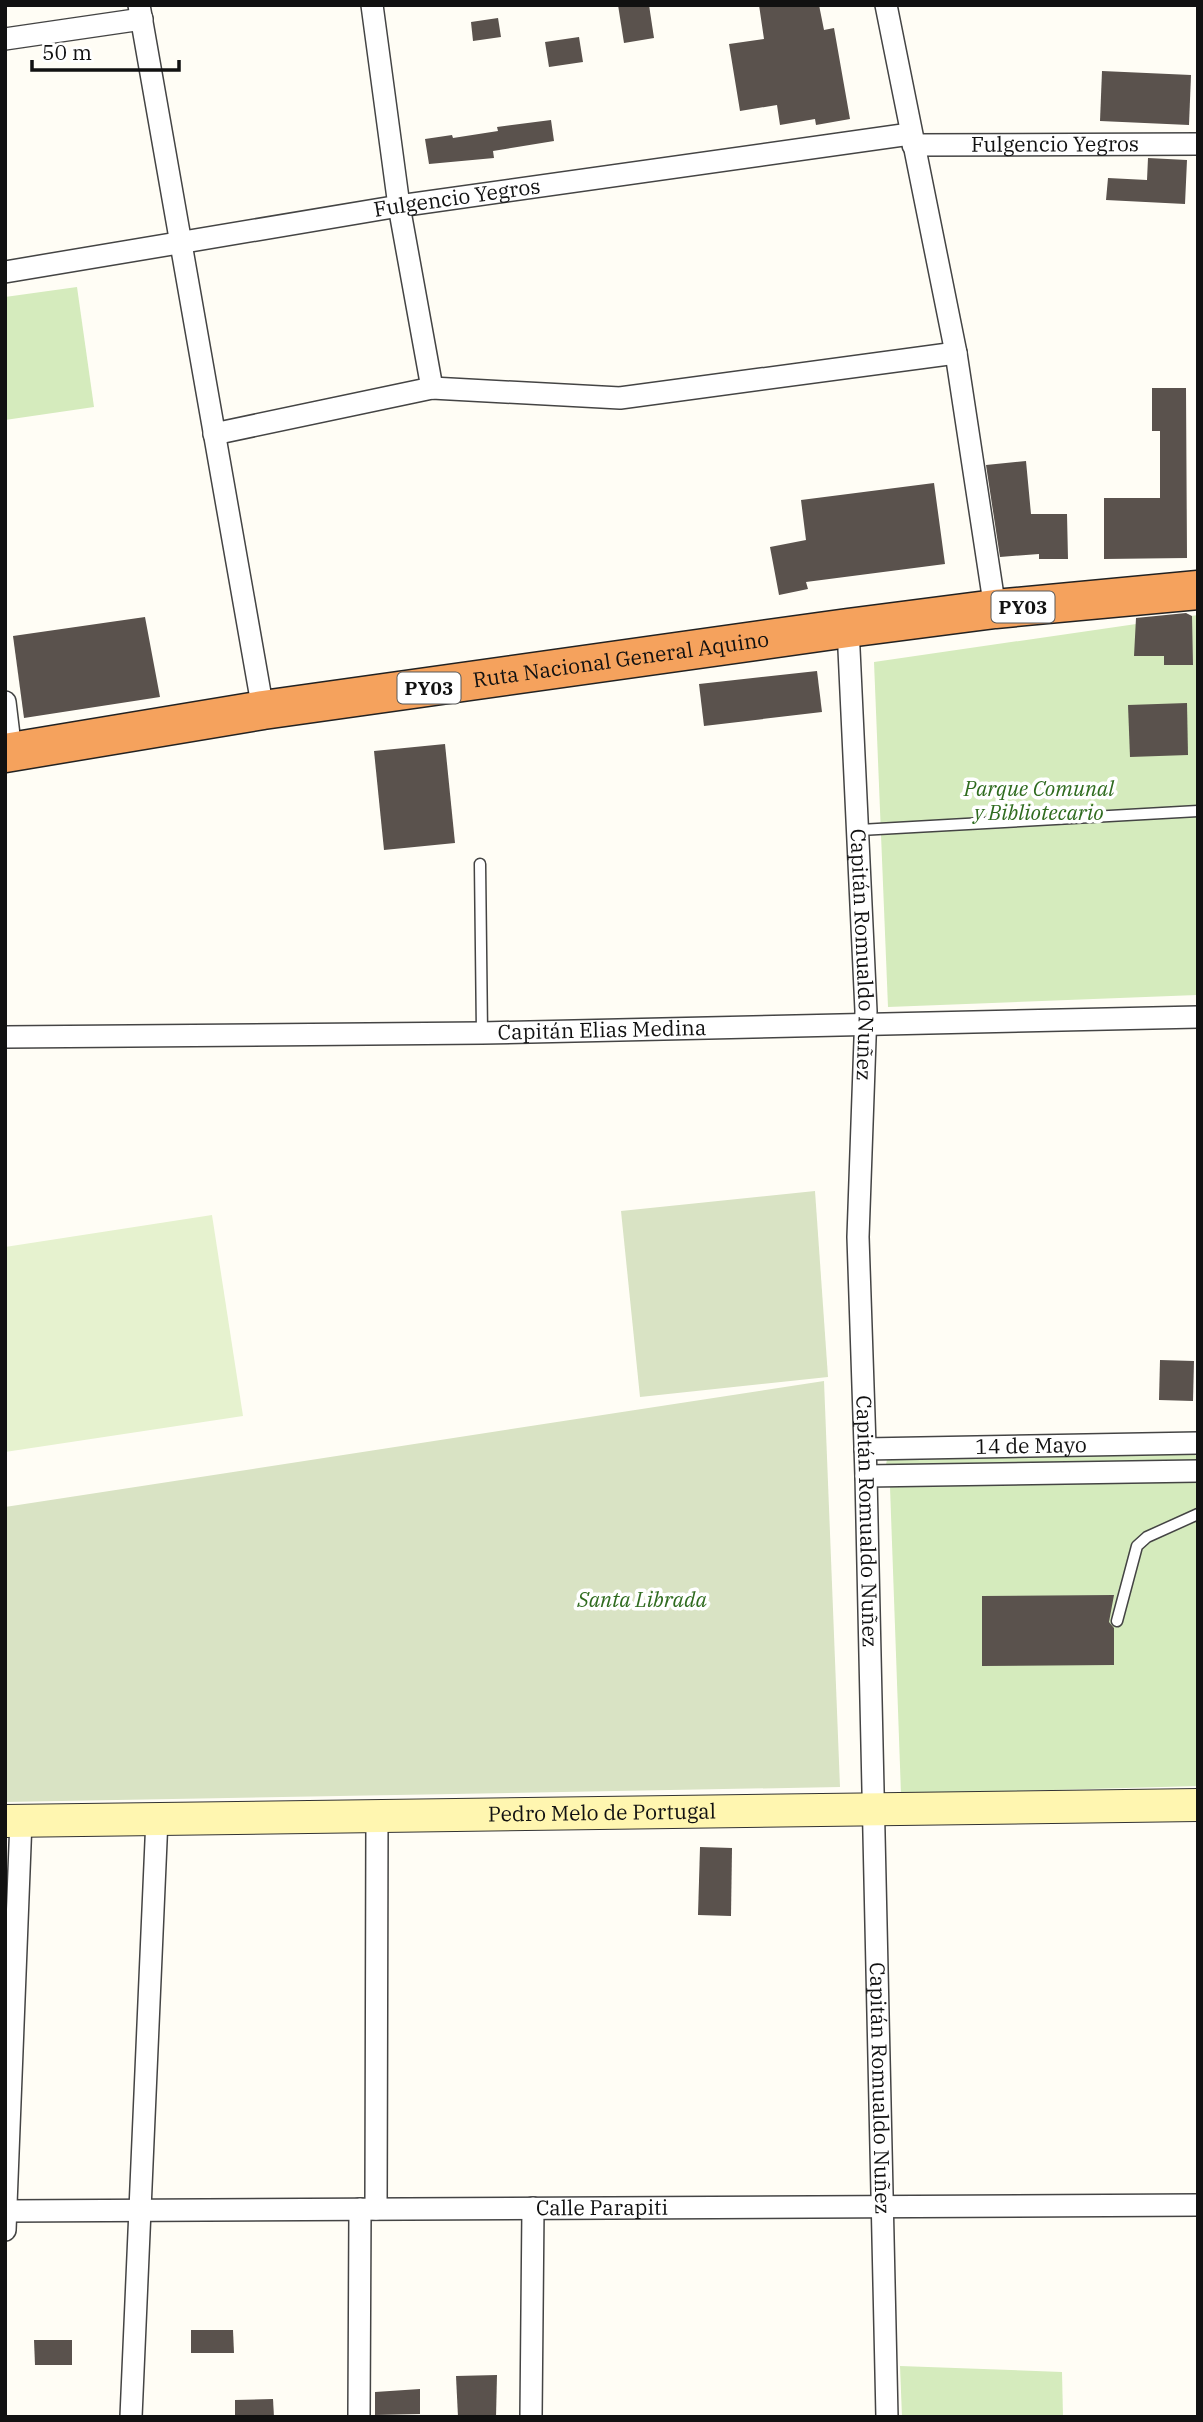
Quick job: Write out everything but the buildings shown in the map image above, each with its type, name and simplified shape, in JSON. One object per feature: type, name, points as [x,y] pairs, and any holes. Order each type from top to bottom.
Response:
[{"type":"highway","name":"Ruta Nacional General Aquino","points":[[8,753],[263,710],[848,628],[995,609],[1198,590]]},
{"type":"street","points":[[372,5],[399,206],[432,388]]},
{"type":"street","points":[[886,5],[911,140],[956,353],[995,609]]},
{"type":"street","points":[[5,39],[140,12],[263,710]]},
{"type":"street","name":"Fulgencio Yegros","points":[[5,272],[399,206],[911,140],[1198,144]]},
{"type":"street","points":[[214,434],[432,388],[621,398],[956,353]]},
{"type":"street","name":"Capitán Romualdo Nuñez","points":[[848,628],[860,831],[866,1025],[858,1237],[866,1476],[887,2417]]},
{"type":"street","points":[[5,702],[8,753]]},
{"type":"street","name":"Capitán Elias Medina","points":[[5,1037],[482,1033],[1198,1017]]},
{"type":"street","name":"14 de Mayo","points":[[865,1449],[1198,1443]]},
{"type":"street","name":"14 de Mayo","points":[[866,1476],[1198,1471]]},
{"type":"street","name":"Pedro Melo de Portugal","points":[[13,1820],[1198,1805]]},
{"type":"street","points":[[359,2417],[368,2209],[377,1816]]},
{"type":"street","points":[[131,2417],[157,1818]]},
{"type":"street","points":[[5,2230],[13,1820]]},
{"type":"street","name":"Calle Parapiti","points":[[6,2211],[1198,2205]]},
{"type":"street","points":[[531,2417],[533,2208]]},
{"type":"lane","points":[[860,831],[1198,811]]},
{"type":"lane","points":[[480,864],[482,1033]]},
{"type":"lane","points":[[1117,1621],[1137,1546],[1147,1537],[1198,1514]]},
{"type":"green space","points":[[77,287],[94,407],[5,420],[5,297]]},
{"type":"green space","name":"Parque Comunal y Bibliotecario","points":[[1198,615],[1197,995],[888,1007],[874,662]]},
{"type":"green space","points":[[815,1191],[828,1377],[640,1397],[621,1211]]},
{"type":"green space","points":[[212,1215],[243,1416],[5,1452],[5,1247]]},
{"type":"green space","name":"Santa Librada","points":[[824,1381],[840,1787],[5,1802],[5,1507]]},
{"type":"green space","points":[[1195,1453],[1197,1461],[886,1465],[887,1459]]},
{"type":"green space","points":[[1197,1482],[1198,1786],[901,1794],[890,1487]]},
{"type":"green space","points":[[900,2366],[1062,2372],[1063,2417],[902,2417]]}]
